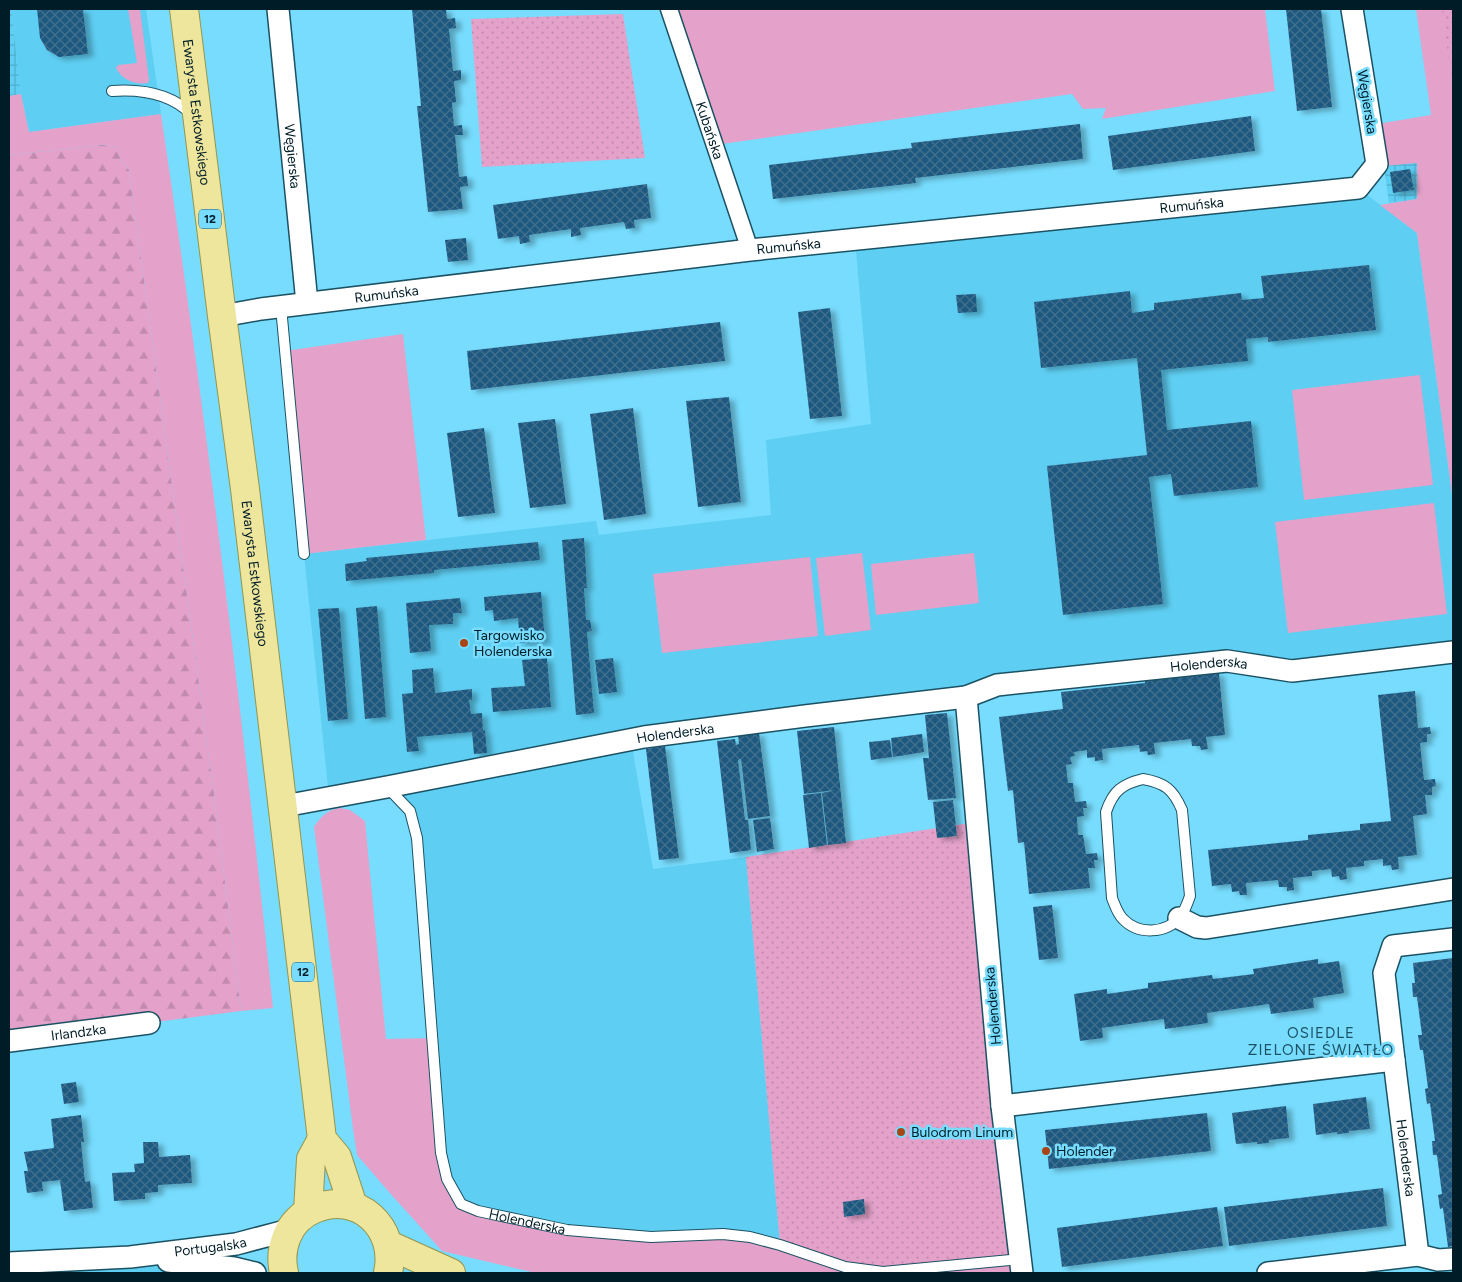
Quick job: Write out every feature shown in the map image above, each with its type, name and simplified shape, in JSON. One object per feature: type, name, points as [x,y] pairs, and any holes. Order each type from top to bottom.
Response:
[{"type":"main road","name":"Ewarysta Estkowskiego","points":[[184,9],[284,806],[322,1139],[336,1157],[353,1206]]},
{"type":"main road","points":[[284,1273],[282,1264],[283,1247],[299,1221],[311,1159],[322,1139]]},
{"type":"main road","points":[[299,1221],[322,1206],[337,1204],[353,1206],[369,1215],[381,1228],[389,1245],[390,1261],[388,1273]]},
{"type":"main road","points":[[389,1245],[451,1273]]},
{"type":"street","name":"Węgierska","points":[[278,9],[307,303]]},
{"type":"street","name":"Kubańska","points":[[669,9],[750,250]]},
{"type":"street","name":"Węgierska","points":[[1352,9],[1377,164],[1358,188]]},
{"type":"street","name":"Rumuńska","points":[[222,316],[307,303],[750,250],[1358,188]]},
{"type":"street","name":"Holenderska","points":[[284,806],[387,788],[644,737],[966,697],[997,685],[1227,661],[1292,671],[1453,652]]},
{"type":"street","name":"Holenderska","points":[[966,697],[1002,1106],[1021,1266]]},
{"type":"street","points":[[1179,918],[1198,927],[1206,928],[1453,889]]},
{"type":"street","name":"Holenderska","points":[[1418,1255],[1384,973],[1393,946],[1453,939]]},
{"type":"street","name":"Irlandzka","points":[[9,1041],[149,1023]]},
{"type":"street","points":[[1002,1106],[1394,1060]]},
{"type":"street","name":"Portugalska","points":[[9,1263],[130,1257],[236,1244],[299,1221]]},
{"type":"street","points":[[1268,1273],[1418,1255],[1438,1260],[1453,1259]]},
{"type":"street","name":"Portugalska","points":[[130,1257],[234,1268],[255,1273]]},
{"type":"lane","points":[[112,91],[135,91],[173,100],[185,108],[198,122]]},
{"type":"lane","points":[[281,307],[304,554]]},
{"type":"lane","points":[[1143,779],[1156,782],[1168,788],[1177,797],[1182,810],[1190,896],[1186,908],[1179,918],[1170,926],[1158,930],[1146,930],[1123,920],[1116,910],[1112,898],[1106,812],[1110,799],[1119,789],[1130,782],[1143,779]]},
{"type":"lane","name":"Holenderska","points":[[387,788],[410,811],[417,838],[441,1153],[447,1179],[461,1204],[478,1211],[567,1230],[650,1237],[723,1234],[750,1237],[845,1267],[883,1272],[1021,1266]]},
{"type":"shaded area","points":[[9,9],[11,9],[21,94],[9,96]]},
{"type":"shaded area","points":[[11,9],[146,9],[161,114],[29,132],[21,94]]},
{"type":"shaded area","points":[[1417,162],[1418,199],[1389,203],[1384,166]]},
{"type":"shaded area","points":[[1358,188],[1417,233],[1453,502],[1453,652],[1292,671],[1227,661],[631,740],[653,869],[746,857],[780,1245],[567,1230],[461,1204],[447,1179],[410,811],[387,788],[329,797],[304,554],[596,521],[599,535],[771,515],[766,440],[871,424],[855,239]]},
{"type":"shaded area","points":[[180,1262],[191,1273],[9,1273]]},
{"type":"green space","points":[[128,9],[140,9],[148,83],[129,81],[116,68],[118,65],[137,63]]},
{"type":"green space","points":[[669,9],[1265,9],[1275,91],[1102,119],[1106,108],[1083,109],[1072,94],[715,145]]},
{"type":"green space","points":[[1416,9],[1443,9],[1453,90],[1453,502],[1417,233],[1380,205],[1417,199],[1417,163],[1384,166],[1371,125],[1431,115]]},
{"type":"green space","points":[[1442,9],[1453,9],[1453,92]]},
{"type":"green space","points":[[623,14],[645,158],[482,167],[471,19]]},
{"type":"green space","points":[[21,94],[29,132],[161,114],[222,560],[273,1008],[241,1011],[213,787],[129,170],[121,161],[117,147],[102,145],[9,155],[9,96]]},
{"type":"green space","points":[[102,145],[117,147],[121,161],[129,170],[213,787],[241,1011],[9,1041],[9,155]]},
{"type":"green space","points":[[403,334],[426,540],[304,554],[285,351]]},
{"type":"green space","points":[[1420,375],[1433,485],[1304,500],[1292,390]]},
{"type":"green space","points":[[1434,503],[1447,614],[1288,633],[1275,522]]},
{"type":"green space","points":[[862,553],[871,630],[825,636],[816,558]]},
{"type":"green space","points":[[974,553],[979,603],[876,615],[871,564]]},
{"type":"green space","points":[[810,557],[818,636],[662,653],[653,574]]},
{"type":"green space","points":[[340,808],[350,810],[365,821],[386,1039],[432,1038],[441,1153],[461,1204],[567,1230],[750,1237],[1020,1259],[1022,1273],[536,1273],[442,1251],[357,1155],[314,827],[325,814]]},
{"type":"green space","points":[[977,822],[1020,1259],[887,1272],[845,1267],[780,1245],[746,857]]},
{"type":"building","points":[[37,9],[83,9],[88,54],[59,57],[47,50],[40,38]]},
{"type":"building","points":[[412,9],[446,9],[447,19],[455,18],[456,28],[449,29],[453,71],[461,70],[461,80],[454,81],[456,102],[452,103],[454,126],[462,125],[463,135],[455,135],[459,177],[467,176],[468,186],[460,187],[463,209],[428,212],[417,106],[421,106]]},
{"type":"building","points":[[1286,9],[1321,9],[1332,107],[1297,111]]},
{"type":"building","points":[[1251,116],[1255,151],[1113,170],[1108,136]]},
{"type":"building","points":[[1080,124],[1083,159],[915,178],[916,183],[773,199],[769,165],[912,148],[911,143]]},
{"type":"building","points":[[1410,169],[1414,190],[1393,193],[1390,172]]},
{"type":"building","points":[[647,184],[651,218],[634,220],[635,228],[626,229],[624,222],[580,228],[581,235],[571,237],[571,229],[529,235],[530,242],[520,244],[519,236],[498,239],[493,205]]},
{"type":"building","points":[[466,238],[468,260],[448,262],[445,240]]},
{"type":"building","points":[[1369,265],[1376,330],[1268,342],[1268,337],[1246,339],[1248,361],[1161,370],[1167,430],[1251,421],[1258,487],[1174,496],[1171,474],[1149,477],[1163,604],[1063,615],[1047,466],[1147,455],[1137,358],[1041,368],[1034,302],[1130,291],[1132,313],[1154,310],[1154,303],[1241,293],[1242,300],[1264,298],[1261,276]]},
{"type":"building","points":[[976,294],[977,312],[958,313],[956,295]]},
{"type":"building","points":[[830,308],[842,416],[810,419],[798,312]]},
{"type":"building","points":[[720,322],[725,361],[471,390],[467,351]]},
{"type":"building","points":[[729,397],[741,502],[698,507],[686,401]]},
{"type":"building","points":[[633,408],[646,514],[604,520],[590,414]]},
{"type":"building","points":[[555,419],[566,504],[530,508],[518,423]]},
{"type":"building","points":[[484,428],[495,513],[458,517],[447,433]]},
{"type":"building","points":[[584,538],[587,588],[584,588],[586,620],[590,620],[592,631],[587,632],[594,713],[576,715],[562,540]]},
{"type":"building","points":[[538,542],[540,560],[434,570],[434,573],[346,581],[345,564],[367,561],[366,558]]},
{"type":"building","points":[[541,592],[545,641],[520,643],[518,618],[494,621],[493,610],[485,611],[484,597]]},
{"type":"building","points":[[460,598],[462,613],[453,613],[453,624],[429,625],[431,651],[410,653],[406,603]]},
{"type":"building","points":[[377,606],[386,717],[365,719],[356,608]]},
{"type":"building","points":[[339,608],[348,719],[328,721],[318,609]]},
{"type":"building","points":[[547,658],[551,707],[493,712],[491,688],[525,686],[522,660]]},
{"type":"building","points":[[613,658],[617,692],[599,694],[595,660]]},
{"type":"building","points":[[433,668],[435,693],[472,689],[472,700],[469,700],[471,714],[482,713],[487,753],[474,754],[472,732],[417,737],[419,751],[407,752],[402,694],[413,693],[412,670]]},
{"type":"building","points":[[1219,673],[1225,735],[1206,737],[1208,749],[1201,750],[1200,746],[1192,746],[1191,739],[1154,743],[1155,754],[1148,755],[1147,751],[1140,752],[1139,745],[1102,749],[1103,760],[1095,761],[1095,757],[1087,758],[1087,750],[1074,752],[1075,756],[1070,757],[1072,764],[1066,765],[1068,783],[1073,783],[1075,802],[1086,801],[1087,808],[1083,808],[1084,816],[1077,817],[1078,835],[1083,835],[1086,854],[1097,853],[1098,860],[1094,860],[1095,868],[1088,868],[1090,888],[1029,894],[1024,842],[1018,843],[1013,790],[1008,791],[999,717],[1063,709],[1061,692]]},
{"type":"building","points":[[1415,691],[1418,728],[1430,727],[1431,734],[1427,734],[1427,742],[1420,743],[1424,780],[1435,779],[1436,786],[1432,787],[1432,795],[1425,795],[1427,814],[1413,816],[1417,855],[1398,857],[1399,869],[1392,870],[1391,865],[1383,866],[1383,859],[1364,861],[1364,866],[1346,868],[1347,879],[1340,880],[1339,876],[1332,877],[1331,869],[1312,871],[1312,876],[1293,878],[1294,890],[1287,891],[1287,887],[1279,887],[1278,880],[1246,883],[1247,895],[1240,895],[1239,891],[1232,892],[1231,884],[1212,886],[1208,850],[1308,840],[1308,835],[1360,830],[1360,824],[1391,821],[1378,695]]},
{"type":"building","points":[[947,713],[956,798],[928,800],[923,758],[929,758],[925,715]]},
{"type":"building","points":[[834,727],[846,843],[828,845],[822,793],[836,790],[804,794],[797,731]]},
{"type":"building","points":[[759,733],[770,816],[748,819],[741,759],[738,760],[745,820],[748,820],[751,850],[730,853],[717,741],[735,739],[736,745],[739,744],[738,735]]},
{"type":"building","points":[[922,734],[924,752],[893,757],[891,738]]},
{"type":"building","points":[[890,740],[892,757],[871,760],[869,742]]},
{"type":"building","points":[[665,746],[679,858],[659,860],[646,749]]},
{"type":"building","points":[[821,793],[827,845],[809,848],[803,795]]},
{"type":"building","points":[[953,800],[957,836],[937,838],[933,802]]},
{"type":"building","points":[[770,818],[774,849],[757,852],[753,820]]},
{"type":"building","points":[[1052,905],[1058,958],[1039,960],[1033,907]]},
{"type":"building","points":[[1453,958],[1453,1246],[1448,1247],[1443,1208],[1440,1209],[1438,1195],[1442,1194],[1437,1155],[1433,1155],[1432,1141],[1435,1141],[1430,1103],[1427,1104],[1425,1089],[1428,1088],[1423,1050],[1420,1050],[1418,1035],[1422,1035],[1417,997],[1413,997],[1412,983],[1415,983],[1413,963]]},
{"type":"building","points":[[1318,959],[1318,964],[1339,961],[1344,993],[1313,998],[1314,1008],[1271,1014],[1269,1004],[1207,1013],[1208,1023],[1165,1029],[1164,1019],[1102,1028],[1103,1038],[1080,1041],[1074,994],[1107,989],[1107,994],[1148,988],[1148,983],[1212,975],[1213,979],[1254,974],[1253,969]]},
{"type":"building","points":[[76,1082],[79,1102],[64,1104],[61,1084]]},
{"type":"building","points":[[1366,1097],[1370,1129],[1349,1131],[1349,1133],[1337,1134],[1337,1132],[1316,1135],[1313,1104]]},
{"type":"building","points":[[1286,1106],[1289,1138],[1269,1140],[1269,1143],[1236,1144],[1232,1113]]},
{"type":"building","points":[[1207,1113],[1211,1151],[1049,1169],[1045,1130]]},
{"type":"building","points":[[81,1115],[84,1142],[81,1142],[85,1182],[90,1181],[93,1208],[64,1211],[60,1180],[42,1182],[43,1191],[27,1193],[24,1171],[28,1171],[24,1152],[54,1148],[51,1119]]},
{"type":"building","points":[[143,1142],[158,1142],[159,1157],[190,1155],[192,1183],[158,1185],[158,1192],[145,1193],[145,1199],[114,1201],[112,1173],[135,1172],[134,1164],[144,1163]]},
{"type":"building","points":[[1383,1188],[1387,1226],[1229,1246],[1224,1207]]},
{"type":"building","points":[[864,1199],[865,1214],[844,1217],[843,1202]]},
{"type":"building","points":[[1217,1207],[1223,1246],[1062,1267],[1057,1228]]},
{"type":"place","name":"Targowisko Holenderska","points":[[464,643]]},
{"type":"place","name":"Bulodrom Linum","points":[[901,1132]]},
{"type":"place","name":"Holender","points":[[1046,1151]]},
{"type":"district","name":"OSIEDLE ZIELONE ŚWIATŁO","points":[[1321,1042]]}]
